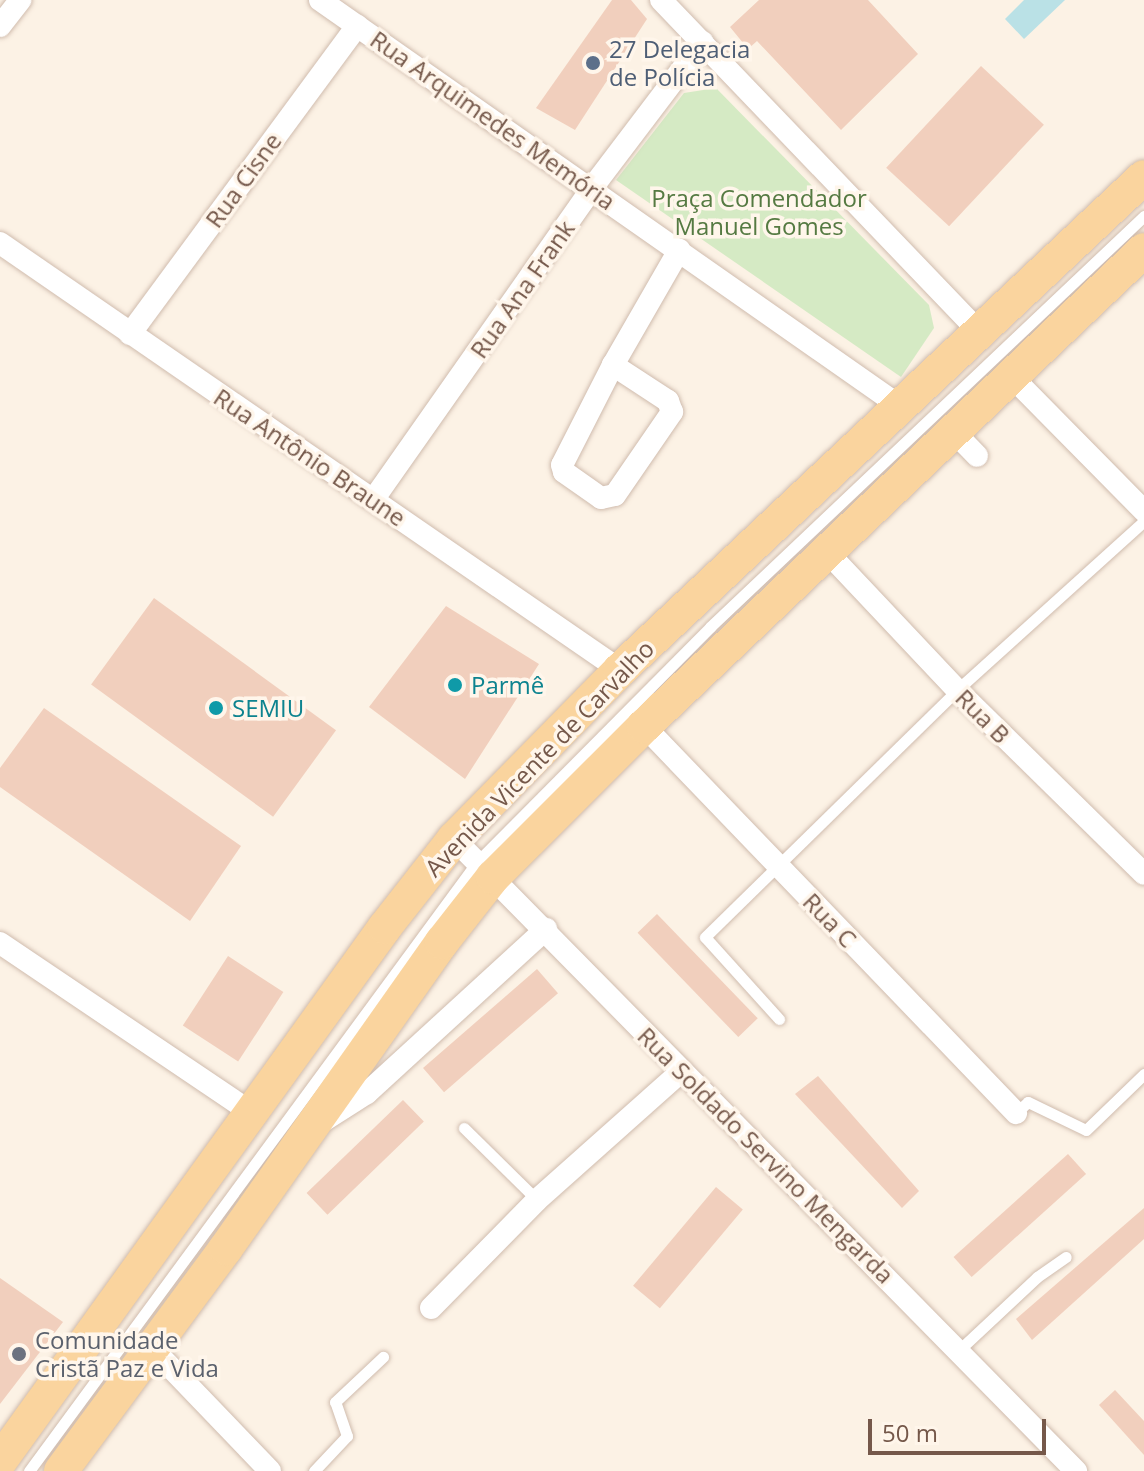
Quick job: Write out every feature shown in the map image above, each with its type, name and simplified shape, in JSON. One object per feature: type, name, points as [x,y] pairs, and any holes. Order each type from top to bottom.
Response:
[{"type":"main road","name":"Avenida Vicente de Carvalho","points":[[61,1471],[153,1349],[442,942],[475,859],[620,670],[901,407],[977,330],[1144,177]]},
{"type":"main road","name":"Avenida Vicente de Carvalho","points":[[0,1461],[385,927],[644,726],[828,553],[966,444],[1012,377],[1144,250]]},
{"type":"street","points":[[0,26],[20,0]]},
{"type":"street","name":"Rua Arquimedes Memória","points":[[320,0],[901,407]]},
{"type":"street","points":[[661,0],[977,330]]},
{"type":"street","name":"Rua Cisne","points":[[130,334],[357,26]]},
{"type":"street","name":"Rua Ana Frank","points":[[373,500],[592,188],[703,42]]},
{"type":"street","name":"Rua Antônio Braune","points":[[0,243],[620,670]]},
{"type":"street","points":[[613,365],[668,401],[672,412],[615,495],[601,498],[564,472],[562,465],[613,365],[679,250]]},
{"type":"street","points":[[1012,377],[1144,511]]},
{"type":"street","name":"Rua B","points":[[828,553],[957,690],[1144,874]]},
{"type":"street","name":"Rua C","points":[[644,726],[1016,1113]]},
{"type":"street","name":"Rua Soldado Servino Mengarda","points":[[475,859],[1076,1471]]},
{"type":"street","name":"Avenida Vicente de Carvalho","points":[[311,1128],[367,1093],[546,929]]},
{"type":"street","points":[[0,943],[252,1113]]},
{"type":"street","points":[[431,1308],[537,1200],[682,1071]]},
{"type":"street","points":[[153,1349],[270,1471]]},
{"type":"lane","points":[[29,1471],[475,859],[710,627],[1144,216]]},
{"type":"lane","points":[[779,1019],[705,937],[776,864],[957,690],[1144,521]]},
{"type":"lane","points":[[1016,1113],[1028,1102],[1086,1130],[1144,1074]]},
{"type":"lane","points":[[464,1128],[537,1200]]},
{"type":"lane","points":[[958,1351],[1037,1277],[1066,1257]]},
{"type":"lane","points":[[314,1471],[347,1436],[335,1402],[383,1357]]},
{"type":"green space","name":"Praça Comendador Manuel Gomes","points":[[716,88],[929,305],[934,328],[901,377],[616,180],[684,93]]},
{"type":"water","points":[[1024,0],[1065,0],[1024,39],[1005,19]]},
{"type":"building","name":"27 Delegacia de Polícia","points":[[612,0],[631,0],[647,19],[575,130],[536,108]]},
{"type":"building","points":[[759,0],[868,0],[918,54],[841,130],[757,41],[748,49],[730,27]]},
{"type":"building","points":[[981,66],[1044,125],[949,226],[886,168]]},
{"type":"building","name":"SEMIU","points":[[154,598],[336,730],[273,817],[91,685]]},
{"type":"building","name":"Parmê","points":[[446,606],[539,664],[465,779],[369,707]]},
{"type":"building","points":[[44,708],[241,846],[190,921],[0,787],[0,768]]},
{"type":"building","points":[[657,914],[758,1018],[738,1037],[638,933]]},
{"type":"building","points":[[228,956],[283,992],[238,1062],[183,1026]]},
{"type":"building","points":[[537,969],[558,993],[444,1092],[423,1068]]},
{"type":"building","points":[[818,1076],[919,1191],[902,1208],[795,1094]]},
{"type":"building","points":[[403,1100],[424,1122],[327,1215],[307,1193]]},
{"type":"building","points":[[1068,1154],[1086,1174],[972,1277],[954,1257]]},
{"type":"building","points":[[716,1187],[743,1209],[660,1308],[633,1286]]},
{"type":"building","points":[[1144,1208],[1144,1239],[1032,1340],[1016,1319]]},
{"type":"building","name":"Comunidade Cristã Paz e Vida","points":[[0,1278],[63,1322],[0,1404]]},
{"type":"building","points":[[1115,1390],[1144,1421],[1144,1455],[1099,1405]]},
{"type":"place","name":"27 Delegacia de Polícia","points":[[593,63]]},
{"type":"place","name":"Parmê","points":[[455,685]]},
{"type":"place","name":"SEMIU","points":[[216,708]]},
{"type":"place","name":"Comunidade Cristã Paz e Vida","points":[[19,1354]]}]
